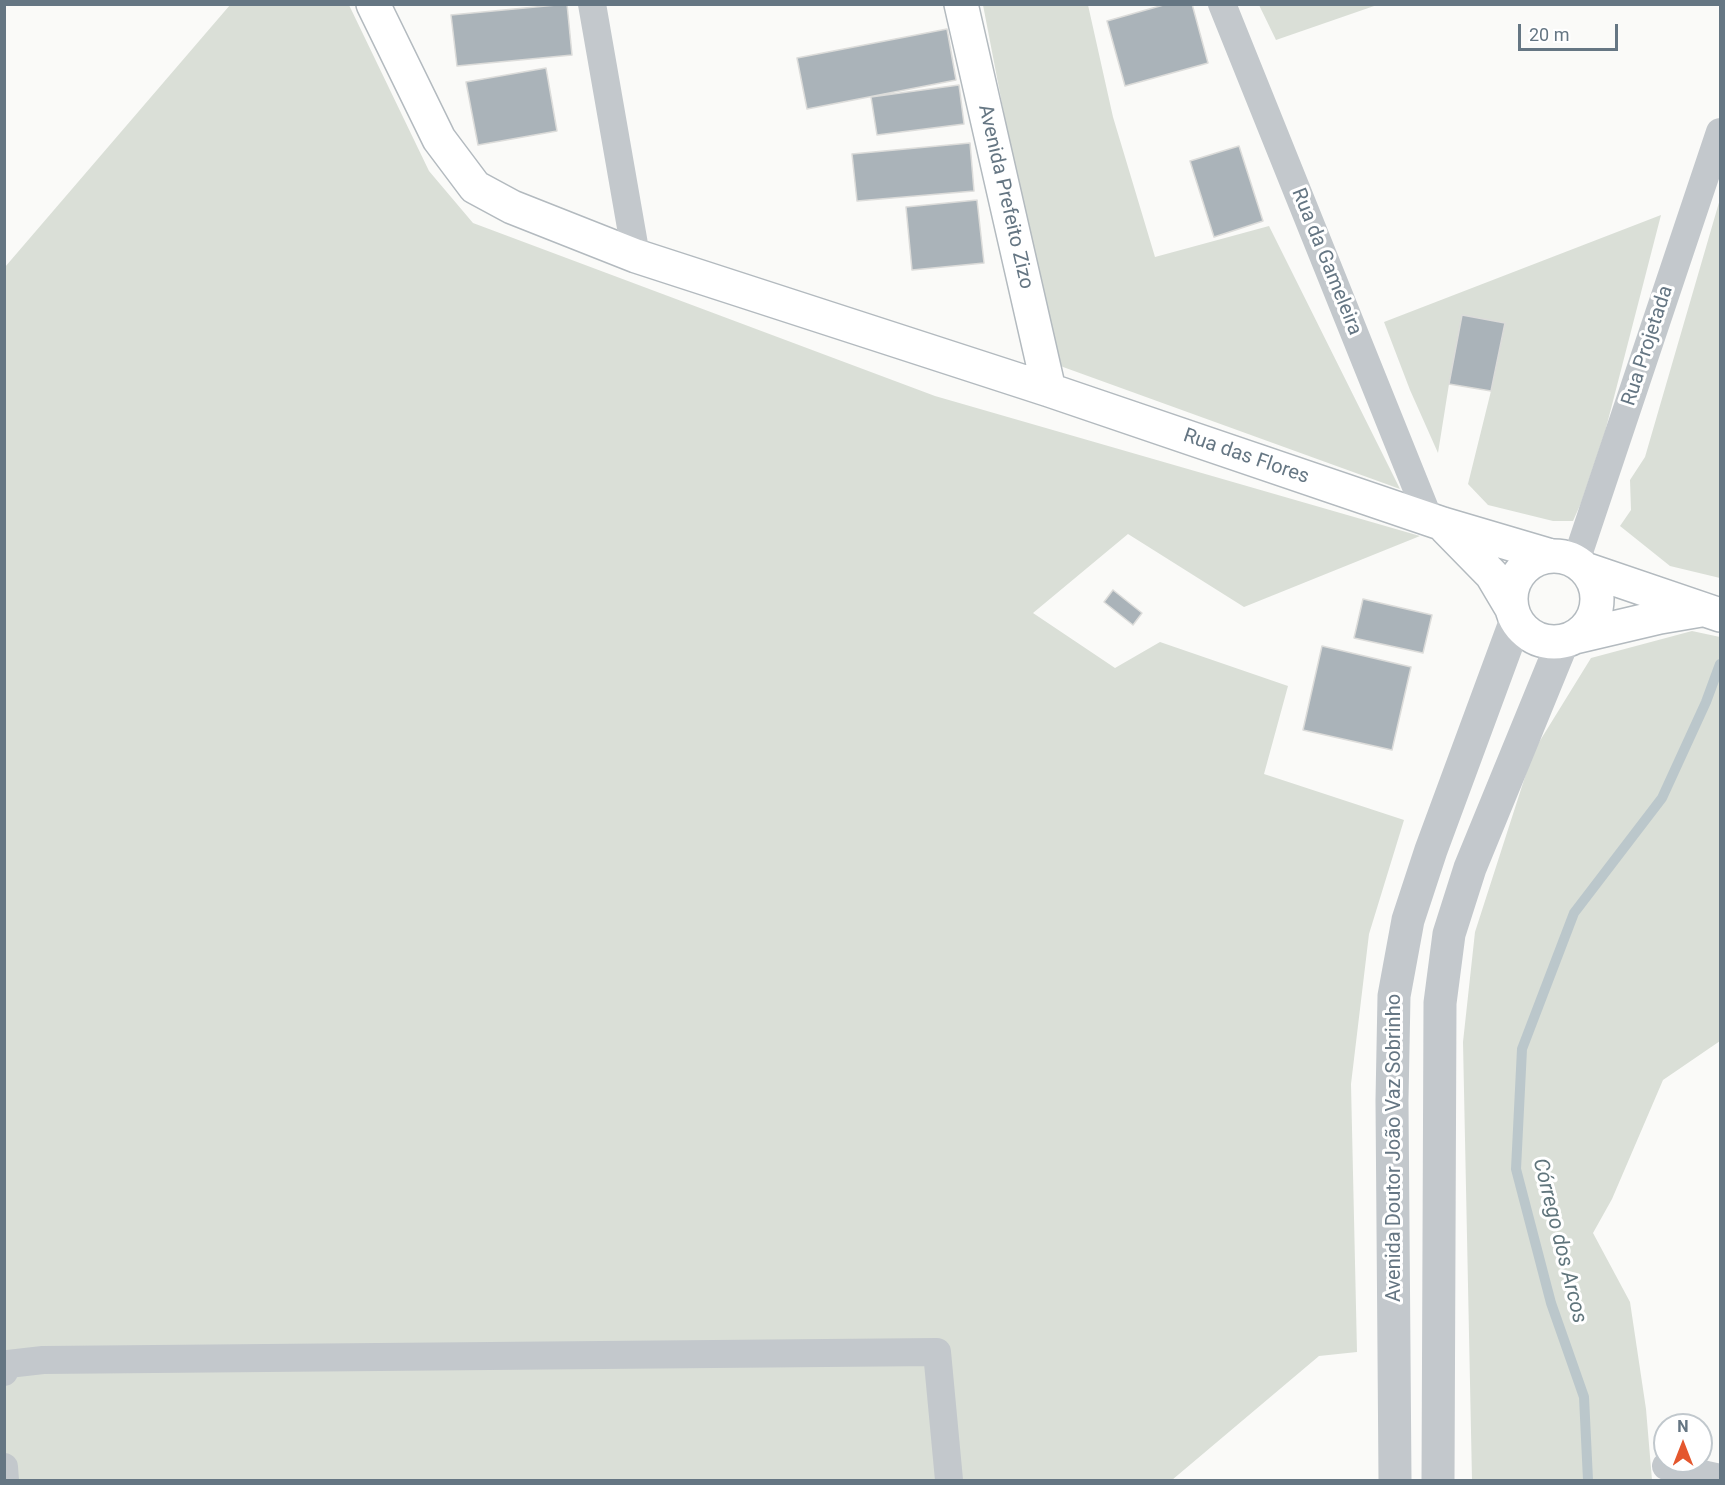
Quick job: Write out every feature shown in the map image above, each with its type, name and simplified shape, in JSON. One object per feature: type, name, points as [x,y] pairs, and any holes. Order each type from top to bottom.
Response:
[{"type":"main road","name":"Rua das Flores","points":[[373,4],[439,139],[475,187],[512,207],[636,255],[1049,390],[1436,522]]},
{"type":"main road","name":"Avenida Prefeito Zizo","points":[[961,4],[1049,390]]},
{"type":"main road","points":[[1436,522],[1571,562],[1713,613]]},
{"type":"main road","points":[[1436,522],[1492,575],[1525,631],[1536,638],[1549,642],[1660,617],[1713,613]]},
{"type":"main road","points":[[1514,614],[1511,593],[1515,579],[1523,568],[1535,560],[1571,562],[1594,581],[1598,594],[1598,607],[1586,629],[1569,639]]},
{"type":"street","points":[[592,4],[636,255]]},
{"type":"street","name":"Rua da Gameleira","points":[[1222,4],[1436,522]]},
{"type":"street","name":"Rua Projetada","points":[[1571,562],[1720,132]]},
{"type":"street","name":"Avenida Doutor João Vaz Sobrinho","points":[[1395,1480],[1392,1112],[1394,996],[1408,920],[1514,614]]},
{"type":"street","points":[[1438,1480],[1440,1003],[1449,934],[1470,868],[1569,639]]},
{"type":"street","points":[[4,1372],[8,1364],[43,1360],[937,1352],[949,1480]]},
{"type":"street","points":[[4,1467],[5,1480]]},
{"type":"street","points":[[1698,1473],[1720,1478]]},
{"type":"shaded area","points":[[230,5],[349,5],[429,171],[473,223],[935,396],[1420,536],[1244,607],[1128,534],[1033,613],[1115,668],[1160,642],[1288,686],[1264,774],[1404,820],[1369,934],[1351,1084],[1357,1352],[1319,1356],[1172,1480],[5,1480],[5,267]]},
{"type":"shaded area","points":[[983,5],[1088,5],[1113,117],[1155,257],[1269,226],[1400,489],[1052,363]]},
{"type":"shaded area","points":[[1259,5],[1377,5],[1276,40]]},
{"type":"shaded area","points":[[1720,199],[1720,578],[1670,566],[1620,526],[1631,510],[1630,480],[1645,457]]},
{"type":"shaded area","points":[[1661,215],[1605,432],[1573,521],[1553,521],[1488,505],[1468,484],[1491,391],[1504,323],[1449,384],[1438,453],[1410,390],[1384,322]]},
{"type":"shaded area","points":[[1692,631],[1720,637],[1720,1041],[1663,1080],[1612,1199],[1593,1233],[1630,1302],[1646,1409],[1652,1480],[1472,1480],[1463,1042],[1475,932],[1533,752],[1591,658]]},
{"type":"building","points":[[567,4],[572,55],[457,66],[451,15]]},
{"type":"building","points":[[1167,4],[1192,4],[1208,63],[1125,86],[1107,21]]},
{"type":"building","points":[[947,29],[956,80],[807,109],[797,58]]},
{"type":"building","points":[[546,68],[557,131],[478,145],[466,82]]},
{"type":"building","points":[[959,85],[964,124],[877,135],[871,97]]},
{"type":"building","points":[[970,143],[974,191],[857,201],[852,154]]},
{"type":"building","points":[[1239,146],[1263,221],[1214,237],[1190,161]]},
{"type":"building","points":[[977,200],[984,263],[912,270],[906,207]]},
{"type":"building","points":[[1462,315],[1505,323],[1491,391],[1449,384]]},
{"type":"building","points":[[1113,590],[1142,613],[1133,625],[1104,602]]},
{"type":"building","points":[[1363,599],[1432,615],[1423,653],[1354,638]]},
{"type":"building","points":[[1322,646],[1411,667],[1392,750],[1303,730]]},
{"type":"waterway","name":"Córrego dos Arcos","points":[[1588,1480],[1584,1397],[1551,1303],[1516,1169],[1522,1049],[1574,913],[1662,798],[1706,702],[1720,664]]}]
